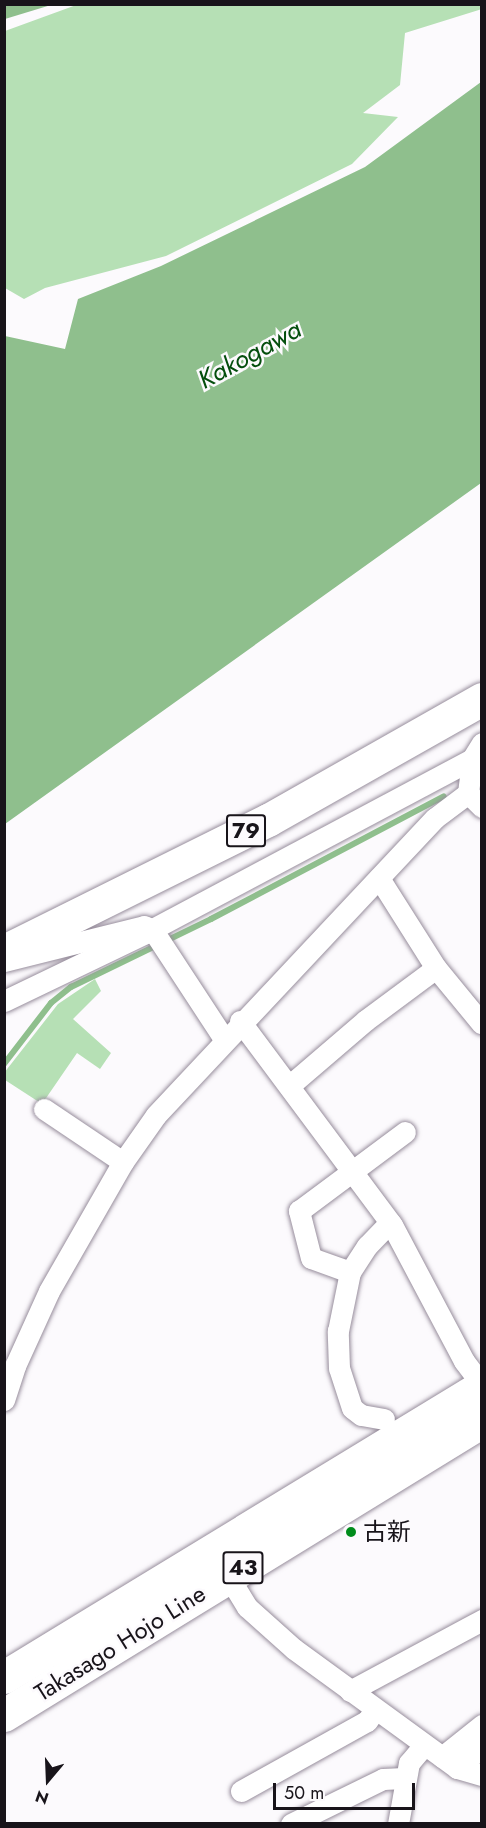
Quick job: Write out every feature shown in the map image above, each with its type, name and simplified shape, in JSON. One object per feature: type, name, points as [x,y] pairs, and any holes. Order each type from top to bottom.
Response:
[{"type":"main road","name":"79","points":[[4,951],[268,820],[482,699]]},
{"type":"main road","name":"Takasago Hojo Line","points":[[4,1677],[163,1582],[212,1548],[482,1385]]},
{"type":"main road","name":"Takasago Hojo Line","points":[[4,1715],[482,1420]]},
{"type":"street","points":[[4,1400],[15,1366],[48,1291],[123,1162],[156,1115],[240,1021],[435,818],[475,800],[477,751]]},
{"type":"street","points":[[4,1001],[152,929],[477,751]]},
{"type":"street","points":[[379,878],[436,968],[482,1024]]},
{"type":"street","points":[[4,961],[130,928],[152,929]]},
{"type":"street","points":[[152,929],[224,1039]]},
{"type":"street","points":[[289,1086],[436,968]]},
{"type":"street","points":[[240,1021],[354,1170],[390,1222],[464,1361],[482,1385]]},
{"type":"street","points":[[44,1109],[123,1162]]},
{"type":"street","points":[[350,1272],[311,1258],[299,1211],[405,1132]]},
{"type":"street","points":[[384,1419],[361,1415],[352,1408],[345,1392],[339,1331],[350,1272],[367,1246],[390,1222]]},
{"type":"street","points":[[212,1548],[247,1607],[375,1710],[449,1763],[482,1776]]},
{"type":"street","points":[[350,1691],[482,1620]]},
{"type":"street","points":[[241,1791],[367,1721],[375,1710]]},
{"type":"street","points":[[449,1763],[482,1725]]},
{"type":"street","points":[[398,1824],[404,1778],[409,1763],[424,1745]]},
{"type":"street","points":[[449,1763],[482,1747]]},
{"type":"street","points":[[291,1824],[382,1779],[404,1778]]},
{"type":"shaded area","points":[[79,4],[481,4],[482,9],[405,33],[400,85],[363,113],[398,117],[352,164],[166,256],[45,288],[24,299],[5,288],[5,31]]},
{"type":"shaded area","points":[[95,979],[101,991],[73,1019],[111,1053],[100,1069],[77,1053],[42,1104],[5,1080],[4,1073],[58,1004]]},
{"type":"water","points":[[5,4],[51,4],[51,5],[5,19]]},
{"type":"water","name":"Kakogawa","points":[[481,82],[481,483],[5,824],[5,336],[65,349],[78,299],[161,266],[365,167]]},
{"type":"waterway","points":[[4,1064],[51,1003],[71,987],[211,919],[444,796]]},
{"type":"place","name":"古新","points":[[351,1532]]}]
